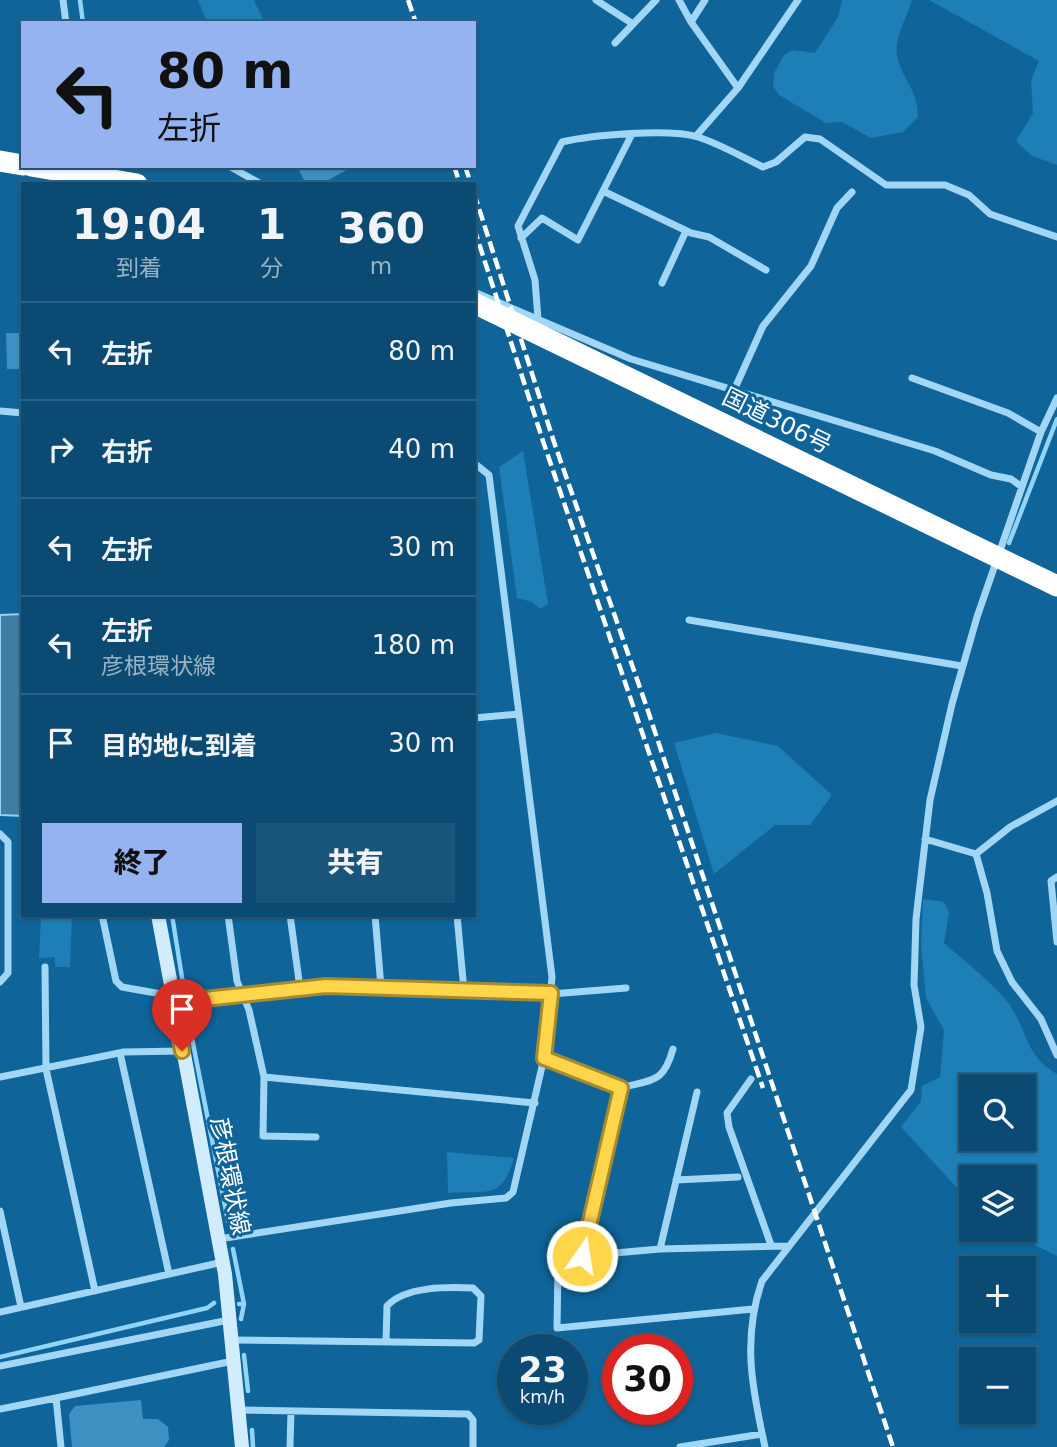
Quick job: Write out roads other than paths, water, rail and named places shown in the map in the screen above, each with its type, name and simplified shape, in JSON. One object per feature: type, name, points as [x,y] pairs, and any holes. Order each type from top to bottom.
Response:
[{"type":"highway","points":[[0,161],[21,165]]},
{"type":"highway","points":[[44,168],[127,182]]},
{"type":"highway","name":"国道306号","points":[[476,304],[1057,586]]},
{"type":"main road","name":"彦根環状線","points":[[159,917],[224,1268],[242,1447]]},
{"type":"street","points":[[63,0],[66,21]]},
{"type":"street","points":[[596,0],[633,23]]},
{"type":"street","points":[[615,43],[656,0]]},
{"type":"street","points":[[679,0],[691,22],[738,88]]},
{"type":"street","points":[[691,22],[705,0]]},
{"type":"street","points":[[696,136],[738,88],[797,0]]},
{"type":"street","points":[[522,238],[542,218],[578,240],[632,134]]},
{"type":"street","points":[[538,319],[535,280],[518,226],[562,142],[585,137],[632,134],[696,136],[763,167],[776,162],[805,136],[820,139],[886,185],[945,185],[968,195],[990,214],[1057,237]]},
{"type":"street","points":[[233,168],[257,182]]},
{"type":"street","points":[[603,191],[686,231],[709,237],[766,270]]},
{"type":"street","points":[[735,388],[764,326],[811,266],[837,208],[852,192]]},
{"type":"street","points":[[662,283],[686,231]]},
{"type":"street","points":[[476,293],[631,359],[735,388],[935,451],[991,475],[1011,479],[1021,487]]},
{"type":"street","points":[[912,378],[1008,412],[1041,432]]},
{"type":"street","points":[[765,1447],[748,1350],[752,1309],[762,1281],[911,1090],[921,1027],[914,985],[916,919],[930,800],[962,666],[996,556],[1041,432],[1057,398]]},
{"type":"street","points":[[0,411],[21,413]]},
{"type":"street","points":[[219,1239],[451,1203],[506,1198],[513,1192],[544,1058],[552,977],[489,475],[476,465]]},
{"type":"street","points":[[689,620],[962,666]]},
{"type":"street","points":[[476,718],[519,714]]},
{"type":"street","points":[[976,854],[1010,827],[1057,801]]},
{"type":"street","points":[[0,834],[9,842],[9,868],[8,973],[0,982]]},
{"type":"street","points":[[925,839],[976,854]]},
{"type":"street","points":[[976,854],[987,893],[997,951],[1012,982],[1041,1019],[1057,1055]]},
{"type":"street","points":[[1057,877],[1051,881],[1057,942]]},
{"type":"street","points":[[102,917],[116,981],[122,987],[172,997],[195,1000],[300,988],[381,987],[551,993],[626,988]]},
{"type":"street","points":[[228,917],[237,981],[264,1077],[262,1136],[316,1137]]},
{"type":"street","points":[[290,917],[300,988]]},
{"type":"street","points":[[375,917],[381,987]]},
{"type":"street","points":[[457,917],[464,991]]},
{"type":"street","points":[[45,967],[46,1069],[95,1291]]},
{"type":"street","points":[[544,1058],[621,1088],[660,1077],[667,1071],[673,1049]]},
{"type":"street","points":[[0,1077],[120,1053],[182,1051]]},
{"type":"street","points":[[120,1053],[169,1274]]},
{"type":"street","points":[[264,1077],[535,1103]]},
{"type":"street","points":[[751,1079],[727,1113],[729,1127],[771,1245]]},
{"type":"street","points":[[582,1256],[621,1088]]},
{"type":"street","points":[[660,1248],[697,1092]]},
{"type":"street","points":[[676,1180],[738,1177]]},
{"type":"street","points":[[0,1210],[3,1242],[21,1307]]},
{"type":"street","points":[[752,1309],[557,1328],[558,1269],[569,1258],[660,1248],[788,1246]]},
{"type":"street","points":[[0,1312],[169,1274],[224,1268]]},
{"type":"street","points":[[230,1340],[386,1342],[474,1343],[479,1339],[481,1296],[473,1287],[444,1287],[394,1298],[387,1306],[386,1342]]},
{"type":"street","points":[[0,1366],[229,1312]]},
{"type":"street","points":[[0,1409],[233,1361]]},
{"type":"street","points":[[56,1398],[61,1447]]},
{"type":"street","points":[[239,1410],[468,1414],[473,1420],[473,1447]]},
{"type":"street","points":[[290,1447],[291,1410]]},
{"type":"street","points":[[680,1447],[762,1434]]},
{"type":"waterway","points":[[80,0],[83,21]]},
{"type":"waterway","points":[[1009,543],[1057,419]]},
{"type":"waterway","points":[[172,917],[183,984]]},
{"type":"waterway","points":[[187,1013],[228,1221]]},
{"type":"waterway","points":[[233,1249],[244,1304],[239,1304]]},
{"type":"waterway","points":[[0,1357],[207,1308],[214,1303]]},
{"type":"waterway","points":[[241,1319],[244,1304]]},
{"type":"waterway","points":[[244,1355],[248,1391]]},
{"type":"waterway","points":[[252,1430],[253,1447]]},
{"type":"railway","points":[[408,0],[415,21]]},
{"type":"railway","points":[[455,168],[459,182]]},
{"type":"railway","points":[[466,168],[470,182]]},
{"type":"railway","points":[[476,199],[554,442],[646,705],[893,1447]]},
{"type":"railway","points":[[476,234],[543,441],[763,1088]]}]
